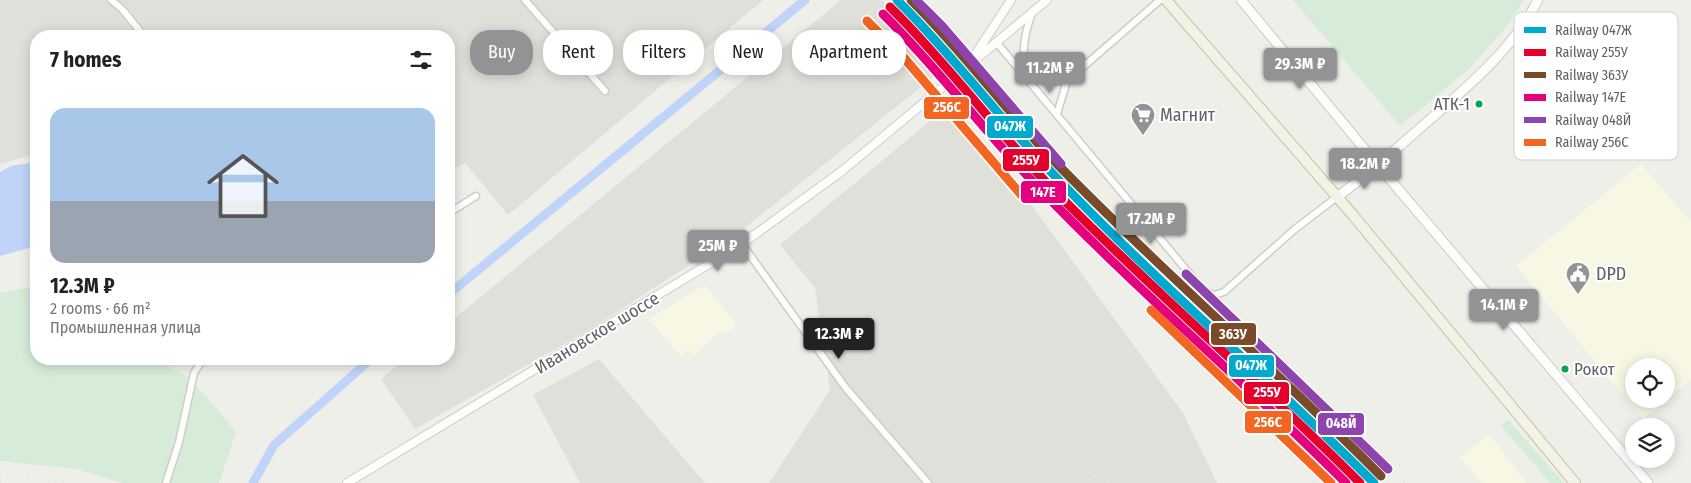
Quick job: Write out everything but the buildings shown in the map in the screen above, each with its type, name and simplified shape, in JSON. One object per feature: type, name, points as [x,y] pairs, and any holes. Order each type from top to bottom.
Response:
[{"type":"highway","points":[[1166,0],[1338,197],[1575,483]]},
{"type":"main road","points":[[1241,0],[1377,164],[1648,483]]},
{"type":"main road","points":[[1532,12],[1538,0]]},
{"type":"main road","points":[[1338,197],[1491,64],[1514,36]]},
{"type":"street","points":[[111,0],[122,9],[139,30]]},
{"type":"street","points":[[525,0],[605,91]]},
{"type":"street","points":[[967,67],[1011,0]]},
{"type":"street","name":"Ивановское шоссе","points":[[347,483],[742,244],[842,171],[1048,0]]},
{"type":"street","points":[[1057,114],[1067,80],[1160,0]]},
{"type":"street","points":[[1032,13],[1024,37],[1023,52],[1028,68],[1038,77],[1052,82],[1067,80]]},
{"type":"street","points":[[997,43],[1203,290],[1214,295],[1224,292],[1295,229],[1338,197]]},
{"type":"street","points":[[455,209],[476,196]]},
{"type":"street","points":[[742,244],[845,387],[928,483]]},
{"type":"street","points":[[166,483],[180,442],[194,373],[199,365]]},
{"type":"shaded area","points":[[0,0],[763,0],[727,30],[714,30],[714,41],[704,50],[704,30],[623,30],[623,75],[674,75],[508,215],[465,163],[455,168],[455,30],[30,30],[30,156],[0,164]]},
{"type":"shaded area","points":[[841,0],[882,0],[946,67],[737,234],[589,330],[415,429],[381,379],[398,365],[455,365],[455,318],[750,75],[782,75],[782,49],[792,40],[792,75],[906,75],[906,30],[805,30]]},
{"type":"shaded area","points":[[1293,0],[1524,0],[1516,12],[1514,12],[1507,26],[1469,69],[1400,126]]},
{"type":"shaded area","points":[[953,102],[1033,207],[1183,413],[1217,483],[769,483],[830,390],[815,288],[780,245]]},
{"type":"shaded area","name":"Рокот","points":[[1641,164],[1691,222],[1691,379],[1675,392],[1675,358],[1625,358],[1625,397],[1516,266]]},
{"type":"shaded area","points":[[705,285],[737,324],[725,334],[721,330],[693,356],[688,350],[681,357],[649,319]]},
{"type":"shaded area","points":[[30,287],[30,365],[161,365],[190,379],[236,432],[219,483],[122,483],[76,469],[0,461],[0,293]]},
{"type":"shaded area","points":[[599,359],[705,483],[580,483],[533,395]]},
{"type":"shaded area","name":"Рокот","points":[[1634,408],[1656,408],[1644,418]]},
{"type":"shaded area","points":[[1508,420],[1564,483],[1550,483],[1503,428],[1502,424]]},
{"type":"shaded area","points":[[1489,434],[1527,483],[1481,483],[1460,457]]},
{"type":"water","points":[[30,163],[30,248],[0,256],[0,172],[11,166]]},
{"type":"waterway","points":[[455,289],[805,0]]},
{"type":"waterway","points":[[253,483],[274,445],[364,365]]},
{"type":"railway","points":[[1046,177],[1315,483]]},
{"type":"railway","points":[[1208,323],[1405,483]]},
{"type":"railway","points":[[1167,326],[1188,347]]},
{"type":"railway","points":[[1212,336],[1243,368],[1338,483]]},
{"type":"railway","points":[[985,369],[1026,415],[1061,449],[1094,475],[1109,483]]},
{"type":"railway","points":[[1349,406],[1416,483]]},
{"type":"railway","points":[[0,473],[26,475],[66,483]]},
{"type":"railway","points":[[0,482],[7,483]]},
{"type":"rail line","name":"047Ж","points":[[897,0],[918,21],[1033,153],[1092,214],[1374,483]]},
{"type":"rail line","name":"363У","points":[[911,0],[950,41],[1062,169],[1381,476]]},
{"type":"rail line","name":"048Й","points":[[916,0],[942,26],[1061,164]]},
{"type":"rail line","name":"255У","points":[[890,7],[911,28],[1046,182],[1084,221],[1360,483]]},
{"type":"rail line","name":"147Е","points":[[883,14],[904,35],[1020,168],[1077,227],[1346,483]]},
{"type":"rail line","name":"256С","points":[[867,21],[905,59],[1023,197]]},
{"type":"rail line","name":"048Й","points":[[1186,274],[1388,469]]},
{"type":"rail line","name":"256С","points":[[1151,310],[1331,483]]},
{"type":"place","name":"АТК-1","points":[[1479,104]]},
{"type":"place","name":"Магнит","points":[[1143,136]]},
{"type":"place","name":"DPD","points":[[1578,295]]},
{"type":"place","name":"Рокот","points":[[1565,369]]}]
